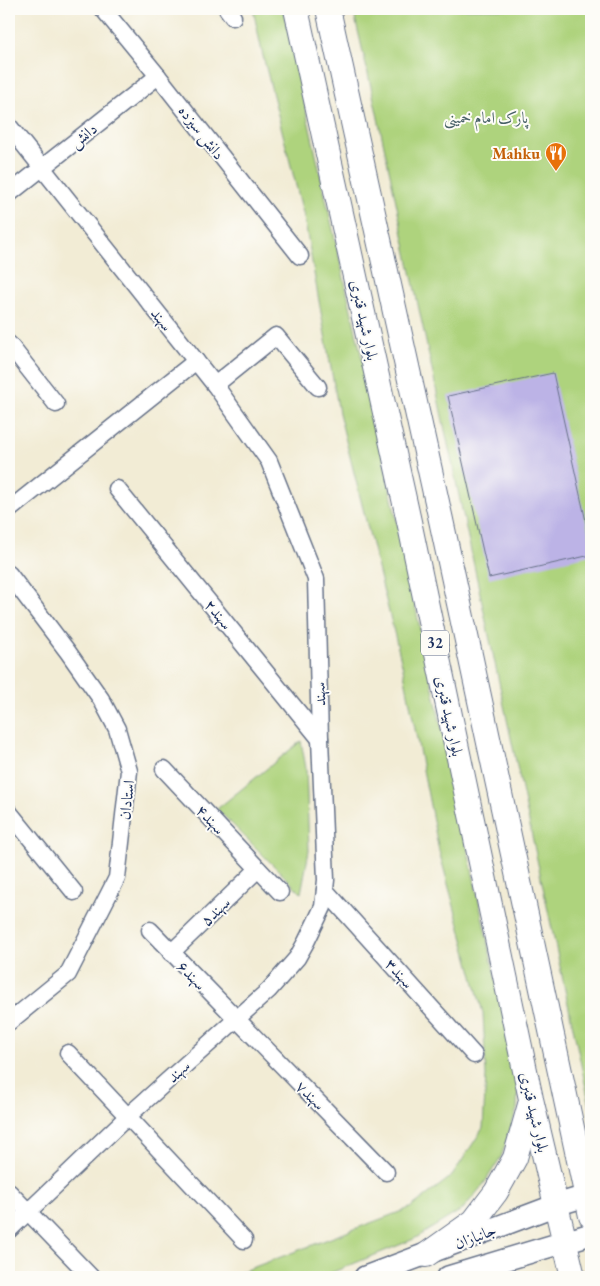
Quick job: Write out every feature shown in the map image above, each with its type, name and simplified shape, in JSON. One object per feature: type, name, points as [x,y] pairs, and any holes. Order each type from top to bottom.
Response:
[{"type":"highway","name":"بلوار شهید قنبری","points":[[296,9],[410,526],[532,1099],[573,1277]]},
{"type":"highway","name":"بلوار شهید قنبری","points":[[328,9],[441,520],[589,1206]]},
{"type":"highway","points":[[410,526],[441,520]]},
{"type":"highway","points":[[426,1255],[474,1221],[496,1192],[515,1158],[532,1099]]},
{"type":"main road","name":"جانبازان","points":[[365,1277],[397,1272],[426,1255],[556,1205],[589,1206]]},
{"type":"main road","points":[[448,1277],[591,1234]]},
{"type":"street","name":"دانش سیزده","points":[[103,9],[300,256]]},
{"type":"street","name":"دانش","points":[[9,194],[158,76]]},
{"type":"street","name":"سهند","points":[[9,126],[196,361],[269,461],[316,579],[326,880],[324,907],[306,942],[297,958],[269,990],[128,1116],[9,1230]]},
{"type":"street","points":[[215,386],[276,336],[318,387]]},
{"type":"street","points":[[9,344],[56,404]]},
{"type":"street","points":[[9,510],[196,361]]},
{"type":"street","name":"سهند۲","points":[[117,489],[320,740]]},
{"type":"street","name":"استادان","points":[[9,574],[101,699],[118,729],[129,771],[117,878],[68,974],[9,1022]]},
{"type":"street","name":"سهند۴","points":[[164,769],[280,892]]},
{"type":"street","points":[[9,812],[74,892]]},
{"type":"street","name":"سهند۵","points":[[171,953],[258,869]]},
{"type":"street","name":"سهند۳","points":[[325,890],[474,1055]]},
{"type":"street","name":"سهند۶","points":[[150,930],[235,1019]]},
{"type":"street","name":"سهند۷","points":[[235,1019],[386,1172]]},
{"type":"street","points":[[68,1053],[244,1240]]},
{"type":"street","points":[[9,1192],[91,1277]]},
{"type":"green space","points":[[253,9],[283,9],[359,345],[518,1083],[517,1109],[501,1157],[483,1185],[463,1209],[414,1239],[321,1277],[228,1277],[410,1208],[452,1176],[483,1128],[486,1076],[483,1013],[439,851],[403,668],[339,413],[304,217]]},
{"type":"green space","name":"پارک امام خمینی","points":[[353,9],[591,9],[591,1111],[375,104]]},
{"type":"green space","points":[[301,741],[306,768],[309,851],[301,893],[217,809]]},
{"type":"building","points":[[553,373],[591,544],[591,555],[489,578],[448,396]]},
{"type":"place","name":"Mahku","points":[[556,172]]}]
